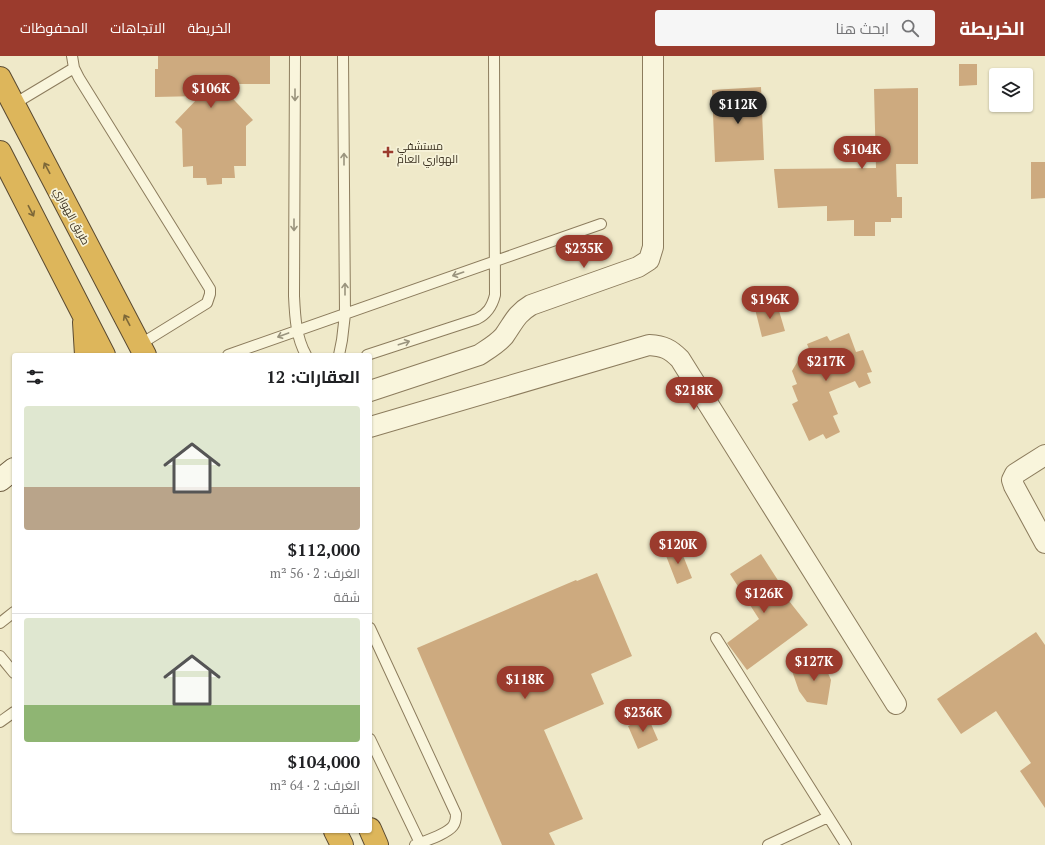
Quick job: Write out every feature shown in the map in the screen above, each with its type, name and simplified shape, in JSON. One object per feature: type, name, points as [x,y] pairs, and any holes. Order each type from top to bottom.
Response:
[{"type":"highway","name":"طريق الهواري","points":[[0,78],[142,350]]},
{"type":"highway","points":[[0,152],[83,311],[103,353]]},
{"type":"highway","points":[[83,311],[86,353]]},
{"type":"highway","points":[[336,833],[342,845]]},
{"type":"highway","points":[[371,833],[377,845]]},
{"type":"main road","points":[[0,480],[12,471]]},
{"type":"street","points":[[372,390],[479,355],[494,345],[503,336],[520,311],[531,305],[638,267],[649,260],[653,247],[653,56]]},
{"type":"street","points":[[372,425],[649,345],[662,346],[673,352],[680,359],[896,704]]},
{"type":"street","points":[[1045,456],[1015,474],[1012,480],[1045,543]]},
{"type":"lane","points":[[72,56],[74,68],[79,78],[210,289],[210,294],[206,303],[142,350]]},
{"type":"lane","points":[[295,56],[294,296],[297,331],[305,353]]},
{"type":"lane","points":[[339,353],[345,314],[343,56]]},
{"type":"lane","points":[[372,353],[477,320],[484,316],[493,303],[495,295],[494,56]]},
{"type":"lane","points":[[14,104],[74,68]]},
{"type":"lane","points":[[234,353],[601,224]]},
{"type":"lane","points":[[0,623],[12,614]]},
{"type":"lane","points":[[372,632],[456,814],[456,820],[448,831],[433,842],[418,844],[372,744]]},
{"type":"lane","points":[[716,638],[846,845]]},
{"type":"lane","points":[[0,656],[12,671]]},
{"type":"lane","points":[[0,722],[12,713]]},
{"type":"lane","points":[[768,845],[828,817]]},
{"type":"building","points":[[158,56],[270,56],[270,84],[219,84],[253,120],[246,126],[246,166],[234,166],[235,178],[222,178],[222,184],[207,185],[206,178],[193,178],[193,166],[183,167],[182,129],[175,122],[200,96],[155,97],[155,69],[158,69]]},
{"type":"building","points":[[959,64],[977,64],[977,85],[959,86]]},
{"type":"building","points":[[761,87],[764,160],[715,162],[712,90]]},
{"type":"building","points":[[918,88],[918,164],[896,164],[897,197],[902,197],[902,218],[891,218],[891,222],[875,222],[875,236],[854,236],[854,220],[827,221],[827,206],[778,208],[774,169],[876,168],[874,89]]},
{"type":"building","points":[[1031,162],[1045,162],[1045,198],[1031,199]]},
{"type":"building","points":[[777,304],[785,331],[762,337],[755,309]]},
{"type":"building","points":[[849,333],[856,352],[863,350],[872,372],[867,373],[871,383],[859,388],[855,381],[829,392],[838,414],[833,416],[840,432],[826,439],[823,434],[809,441],[792,404],[798,401],[792,386],[797,384],[792,371],[799,359],[813,359],[807,344],[827,336],[830,341]]},
{"type":"building","points":[[663,548],[680,548],[692,578],[677,584]]},
{"type":"building","points":[[761,554],[781,585],[778,587],[808,625],[747,670],[727,643],[759,619],[730,574]]},
{"type":"building","points":[[597,573],[632,656],[591,674],[604,704],[544,730],[583,819],[549,833],[555,845],[502,845],[417,648],[576,580],[577,581]]},
{"type":"building","points":[[1036,632],[1045,645],[1045,808],[1020,771],[1031,763],[996,711],[961,734],[937,699]]},
{"type":"building","points":[[822,659],[831,680],[827,705],[807,702],[799,691],[792,671]]},
{"type":"building","points":[[648,717],[658,740],[638,749],[628,726]]},
{"type":"place","name":"مستشفي الهواري العام","points":[[388,152]]}]
